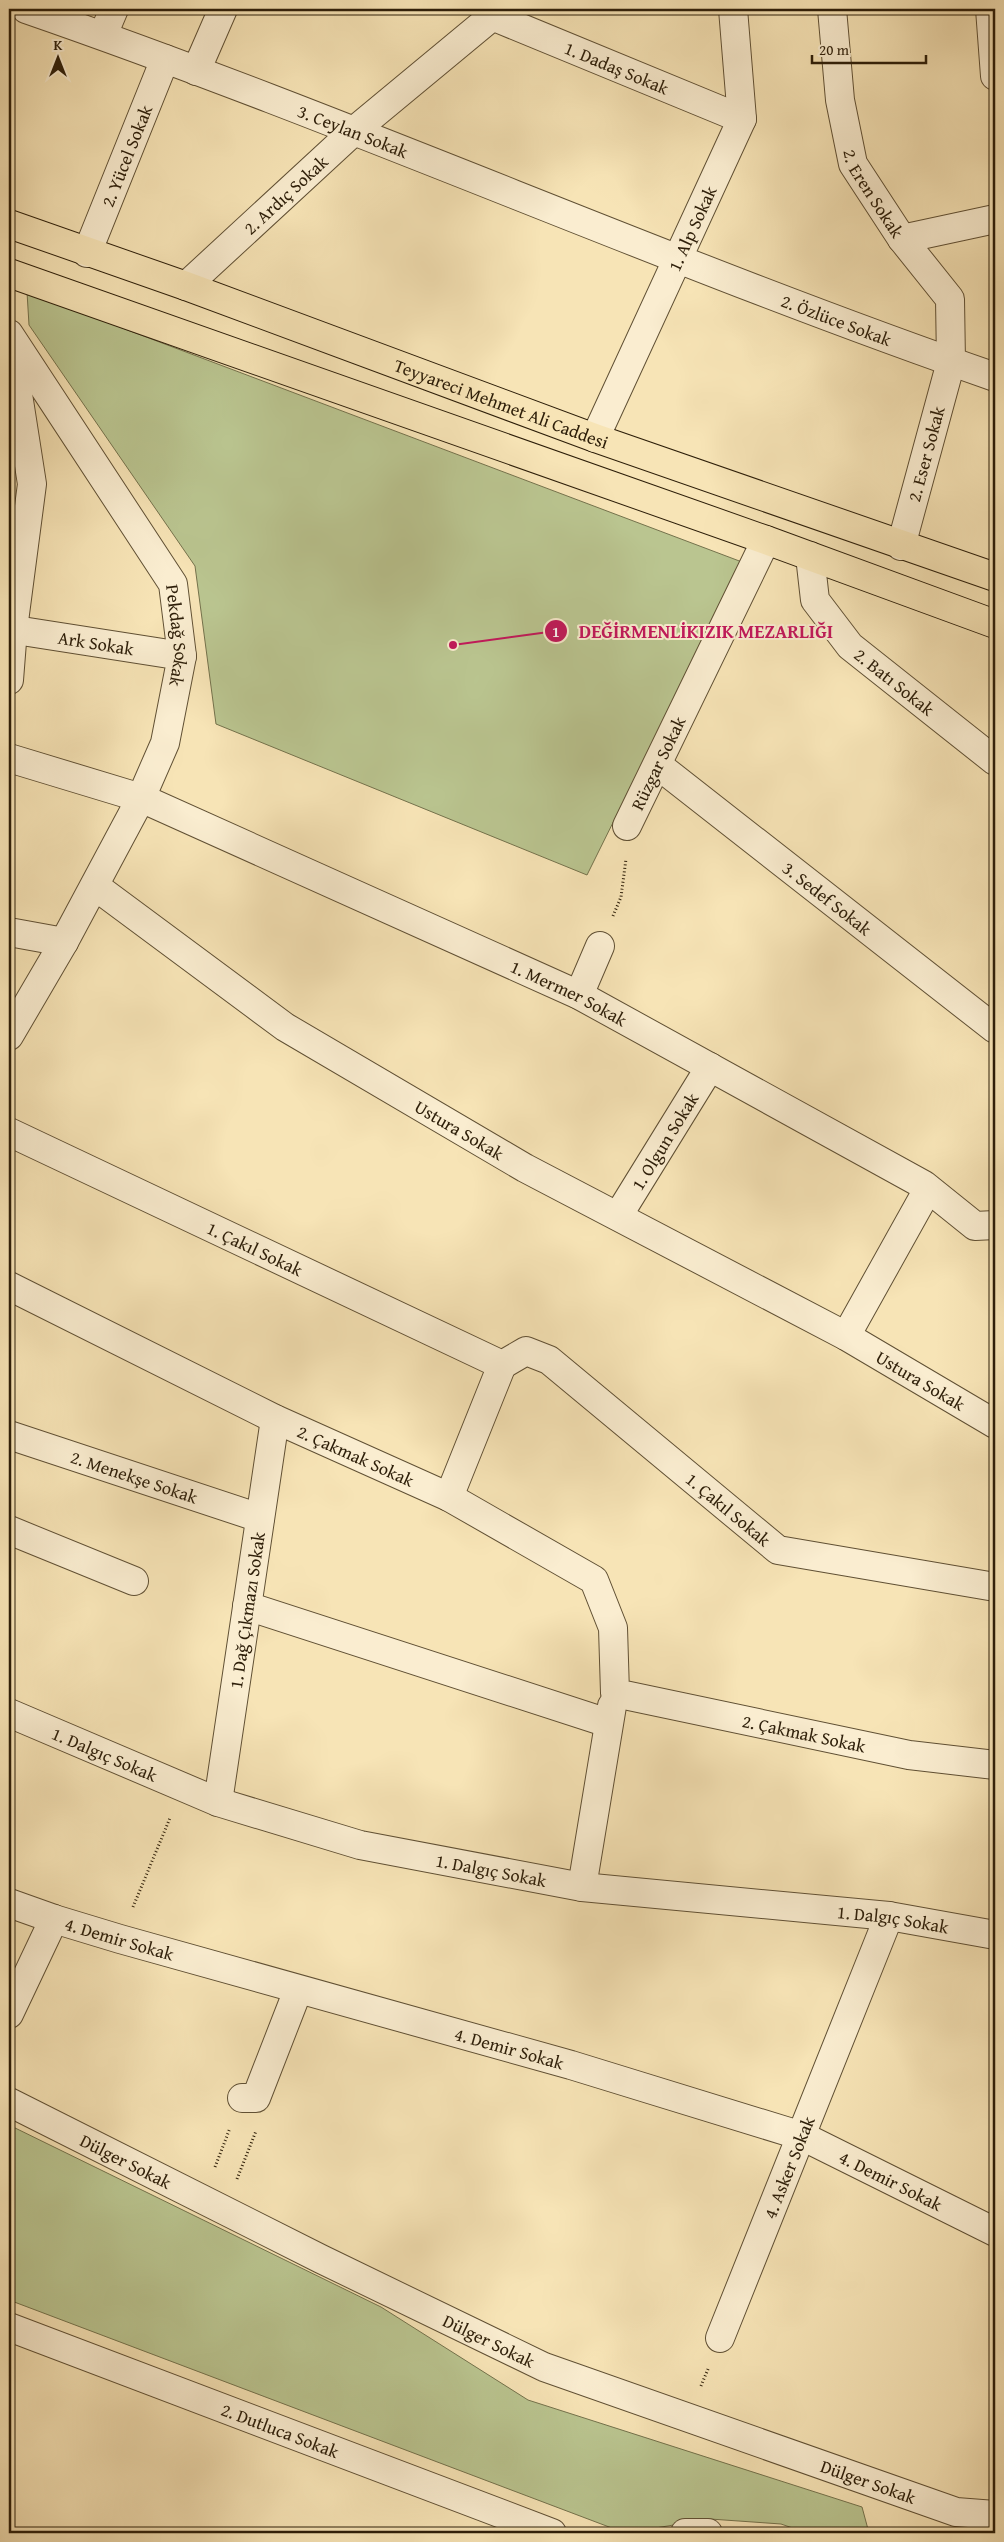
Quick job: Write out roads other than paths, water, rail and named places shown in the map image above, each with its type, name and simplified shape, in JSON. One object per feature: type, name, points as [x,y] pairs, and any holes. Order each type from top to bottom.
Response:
[{"type":"main road","name":"Teyyareci Mehmet Ali Caddesi","points":[[9,224],[87,253],[186,286],[595,438],[901,546],[995,577]]},
{"type":"main road","points":[[9,273],[766,540],[995,624]]},
{"type":"street","name":"3. Ceylan Sokak","points":[[26,9],[103,35],[355,130],[678,258]]},
{"type":"street","points":[[103,35],[114,9]]},
{"type":"street","points":[[196,71],[224,9]]},
{"type":"street","name":"1. Alp Sokak","points":[[595,438],[742,119],[733,9]]},
{"type":"street","name":"2. Eren Sokak","points":[[832,9],[840,100],[853,164],[902,239],[950,299],[951,362]]},
{"type":"street","points":[[990,9],[995,76]]},
{"type":"street","name":"1. Dadaş Sokak","points":[[497,12],[742,119]]},
{"type":"street","name":"2. Ardıç Sokak","points":[[186,286],[355,130],[497,12]]},
{"type":"street","name":"2. Yücel Sokak","points":[[87,253],[165,59]]},
{"type":"street","points":[[902,239],[995,219]]},
{"type":"street","name":"2. Özlüce Sokak","points":[[678,258],[995,377]]},
{"type":"street","points":[[9,336],[20,484],[9,680]]},
{"type":"street","name":"Pekdağ Sokak","points":[[9,336],[173,584],[182,656],[165,743],[141,798],[64,942],[9,1036]]},
{"type":"street","name":"2. Eser Sokak","points":[[901,546],[951,362]]},
{"type":"street","name":"Rüzgar Sokak","points":[[627,826],[658,766],[766,540]]},
{"type":"street","name":"2. Batı Sokak","points":[[810,556],[815,600],[850,646],[995,761]]},
{"type":"street","name":"Ark Sokak","points":[[11,629],[182,656]]},
{"type":"street","name":"1. Mermer Sokak","points":[[9,758],[141,798],[579,995],[928,1189],[985,1226]]},
{"type":"street","name":"3. Sedef Sokak","points":[[658,766],[995,1029]]},
{"type":"street","name":"Ustura Sokak","points":[[95,886],[285,1027],[525,1168],[846,1336],[995,1424]]},
{"type":"street","points":[[9,932],[64,942]]},
{"type":"street","points":[[579,995],[600,946]]},
{"type":"street","name":"1. Olgun Sokak","points":[[618,1216],[710,1067]]},
{"type":"street","name":"1. Çakıl Sokak","points":[[9,1132],[502,1365],[526,1351],[549,1360],[778,1550],[995,1587]]},
{"type":"street","points":[[846,1336],[928,1189]]},
{"type":"street","name":"2. Çakmak Sokak","points":[[9,1286],[275,1419],[449,1497],[594,1580],[613,1628],[615,1692],[608,1723],[582,1887]]},
{"type":"street","points":[[449,1497],[502,1365]]},
{"type":"street","name":"1. Dağ Çıkmazı Sokak","points":[[218,1802],[275,1419]]},
{"type":"street","name":"2. Menekşe Sokak","points":[[9,1435],[260,1518]]},
{"type":"street","points":[[9,1530],[134,1581]]},
{"type":"street","points":[[247,1606],[608,1723]]},
{"type":"street","name":"2. Çakmak Sokak","points":[[615,1692],[909,1755],[995,1765]]},
{"type":"street","name":"1. Dalgıç Sokak","points":[[9,1713],[218,1802],[360,1845],[582,1887],[888,1916],[995,1935]]},
{"type":"street","name":"4. Demir Sokak","points":[[9,1903],[54,1920],[298,1990],[572,2065],[802,2136],[995,2232]]},
{"type":"street","name":"4. Asker Sokak","points":[[720,2338],[888,1916]]},
{"type":"street","points":[[9,2014],[54,1920]]},
{"type":"street","points":[[254,2101],[298,1990]]},
{"type":"street","name":"Dülger Sokak","points":[[9,2102],[213,2205],[544,2367],[956,2512],[995,2515]]},
{"type":"street","name":"2. Dutluca Sokak","points":[[9,2327],[552,2533]]},
{"type":"street","points":[[685,2533],[708,2533]]},
{"type":"place","name":"DEĞİRMENLİKIZIK MEZARLIĞI","points":[[453,645]]}]
